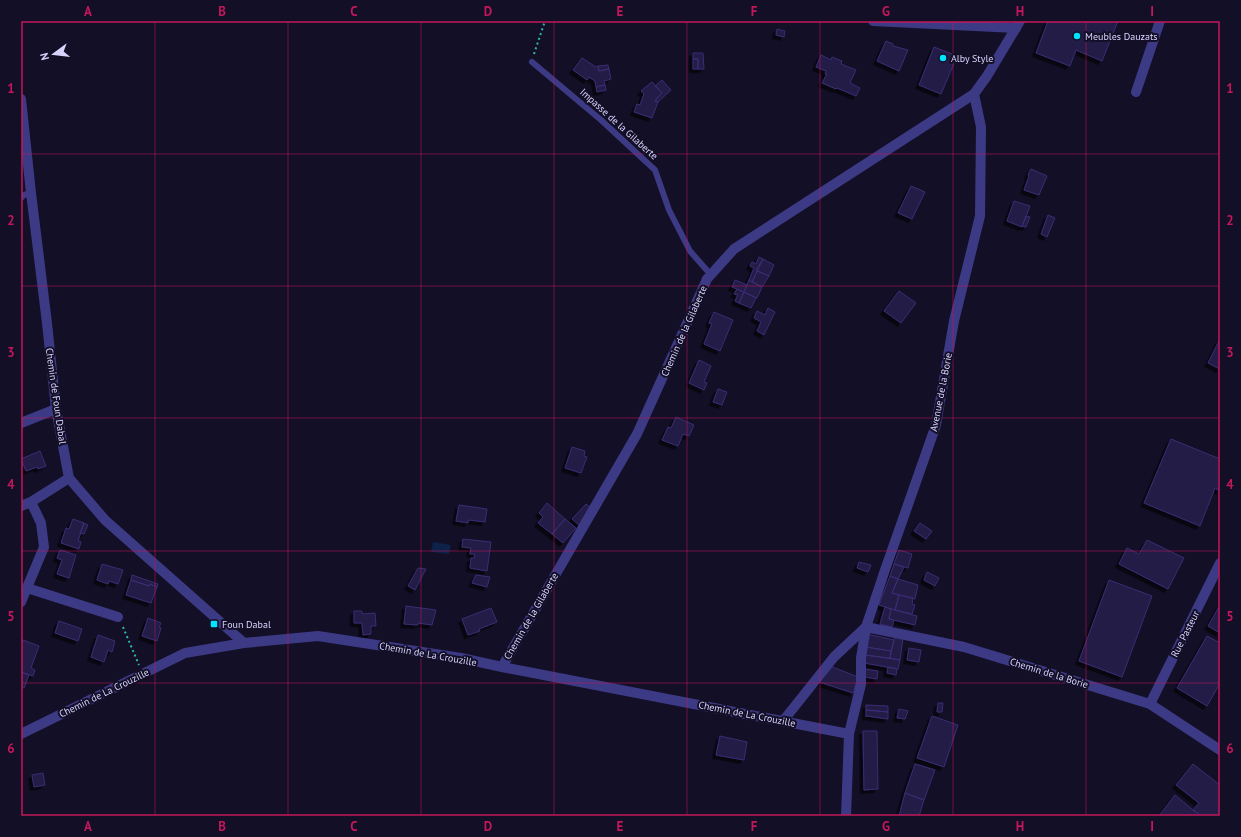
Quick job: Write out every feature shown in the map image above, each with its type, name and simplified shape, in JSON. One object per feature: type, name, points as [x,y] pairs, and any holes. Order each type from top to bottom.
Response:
[{"type":"street","points":[[873,21],[1018,24],[987,76],[974,94]]},
{"type":"street","points":[[1136,92],[1160,21]]},
{"type":"street","name":"Chemin de la Gilaberte","points":[[502,667],[637,434],[707,279],[734,249],[974,94]]},
{"type":"street","name":"Avenue de la Borie","points":[[846,816],[850,734],[861,684],[861,658],[866,627],[936,425],[954,321],[980,216],[981,127],[974,94]]},
{"type":"street","name":"Chemin de Foun Dabal","points":[[21,99],[26,196],[47,323],[56,409],[69,478],[105,520],[244,643]]},
{"type":"street","points":[[21,422],[56,409]]},
{"type":"street","points":[[21,506],[31,502],[69,478]]},
{"type":"street","points":[[21,602],[44,547],[41,523],[31,502]]},
{"type":"street","name":"Rue Pasteur","points":[[1150,704],[1220,563]]},
{"type":"street","points":[[27,588],[118,617]]},
{"type":"street","points":[[783,721],[834,657],[866,627]]},
{"type":"street","name":"Chemin de la Borie","points":[[866,627],[964,647],[1150,704],[1220,750]]},
{"type":"street","name":"Chemin de La Crouzille","points":[[21,734],[185,653],[244,643],[318,636],[461,658],[850,734]]},
{"type":"lane","name":"Impasse de la Gilaberte","points":[[532,62],[601,120],[655,170],[669,210],[690,251],[711,275]]},
{"type":"path","points":[[532,62],[534,50],[545,21]]},
{"type":"path","points":[[118,617],[142,674]]},
{"type":"water","points":[[433,542],[451,545],[449,554],[431,552]]},
{"type":"building","name":"Meubles Dauzats","points":[[1048,21],[1118,21],[1102,61],[1076,50],[1070,66],[1036,53]]},
{"type":"building","points":[[777,29],[785,31],[784,37],[776,35]]},
{"type":"building","points":[[886,41],[893,44],[893,46],[908,50],[899,71],[877,61]]},
{"type":"building","points":[[934,47],[952,54],[955,61],[941,94],[919,85]]},
{"type":"building","points":[[693,53],[703,53],[704,69],[698,69],[698,59],[693,59]]},
{"type":"building","points":[[821,55],[831,60],[832,57],[842,61],[841,64],[856,70],[850,83],[860,88],[856,96],[822,83],[827,74],[825,74],[826,71],[816,67]]},
{"type":"building","points":[[582,58],[596,67],[598,66],[599,71],[609,69],[611,79],[604,81],[605,85],[596,87],[595,81],[589,77],[587,80],[573,70]]},
{"type":"building","points":[[693,59],[698,59],[698,69],[693,69]]},
{"type":"building","points":[[608,65],[609,69],[599,71],[598,66]]},
{"type":"building","points":[[662,80],[671,90],[658,102],[655,101],[662,93],[655,86]]},
{"type":"building","points":[[652,82],[662,93],[655,101],[658,102],[652,118],[634,112],[637,104],[640,105],[644,94],[641,91]]},
{"type":"building","points":[[605,85],[606,90],[597,92],[596,87]]},
{"type":"building","points":[[1031,169],[1047,176],[1039,195],[1024,190]]},
{"type":"building","points":[[911,186],[925,192],[912,219],[898,213]]},
{"type":"building","points":[[1014,201],[1030,206],[1022,227],[1007,221]]},
{"type":"building","points":[[1048,215],[1055,218],[1047,237],[1041,234]]},
{"type":"building","points":[[1026,216],[1030,217],[1026,227],[1022,226]]},
{"type":"building","points":[[759,257],[763,259],[752,282],[749,280],[754,268],[750,266],[752,262],[756,264]]},
{"type":"building","points":[[763,259],[774,265],[769,276],[756,270]]},
{"type":"building","points":[[757,271],[769,276],[762,287],[752,282]]},
{"type":"building","points":[[735,280],[747,285],[744,292],[732,287]]},
{"type":"building","points":[[749,280],[762,287],[757,298],[744,292]]},
{"type":"building","points":[[737,289],[744,292],[739,303],[735,301],[738,295],[734,294]]},
{"type":"building","points":[[899,291],[916,303],[901,323],[884,311]]},
{"type":"building","points":[[744,292],[756,298],[751,308],[739,303]]},
{"type":"building","points":[[768,308],[775,312],[764,335],[757,331],[761,322],[754,318],[757,311],[765,315]]},
{"type":"building","points":[[714,312],[733,320],[720,351],[704,344],[712,324],[709,323]]},
{"type":"building","points":[[1220,339],[1220,369],[1208,363]]},
{"type":"building","points":[[699,360],[711,366],[704,382],[707,383],[704,390],[689,383]]},
{"type":"building","points":[[718,389],[727,392],[722,405],[713,402]]},
{"type":"building","points":[[676,417],[694,425],[689,436],[683,434],[678,446],[662,440],[668,427],[671,428]]},
{"type":"building","points":[[1171,439],[1220,459],[1220,491],[1215,488],[1200,526],[1144,503]]},
{"type":"building","points":[[572,447],[585,451],[584,456],[587,457],[581,473],[565,468]]},
{"type":"building","points":[[40,451],[46,466],[38,469],[37,467],[26,471],[21,459]]},
{"type":"building","points":[[547,503],[565,519],[552,534],[538,523],[543,517],[539,513]]},
{"type":"building","points":[[586,504],[592,509],[579,525],[572,519]]},
{"type":"building","points":[[459,505],[487,509],[485,522],[469,520],[468,523],[456,521]]},
{"type":"building","points":[[73,519],[84,523],[78,541],[81,542],[79,549],[61,543],[66,528],[69,529]]},
{"type":"building","points":[[565,519],[576,528],[563,543],[552,534]]},
{"type":"building","points":[[84,523],[88,525],[84,534],[80,533]]},
{"type":"building","points":[[920,523],[932,531],[926,539],[914,531]]},
{"type":"building","points":[[463,539],[491,542],[487,571],[470,568],[471,558],[474,558],[475,554],[470,554],[471,548],[462,547]]},
{"type":"building","points":[[1147,540],[1184,558],[1168,589],[1119,564],[1127,548],[1139,554]]},
{"type":"building","points":[[60,550],[76,555],[69,578],[57,574],[62,560],[57,558]]},
{"type":"building","points":[[899,550],[912,554],[908,568],[894,564]]},
{"type":"building","points":[[859,562],[871,565],[868,572],[857,568]]},
{"type":"building","points":[[102,564],[123,570],[118,584],[109,581],[108,584],[97,580]]},
{"type":"building","points":[[894,564],[904,567],[898,579],[890,576]]},
{"type":"building","points":[[418,568],[426,569],[415,590],[408,586]]},
{"type":"building","points":[[927,572],[939,578],[935,586],[924,580]]},
{"type":"building","points":[[132,575],[158,584],[157,587],[131,580]]},
{"type":"building","points":[[476,575],[490,577],[487,587],[472,583]]},
{"type":"building","points":[[890,576],[898,579],[892,593],[899,595],[895,610],[879,605]]},
{"type":"building","points":[[898,579],[918,585],[915,599],[892,593]]},
{"type":"building","points":[[131,580],[157,587],[151,603],[126,595]]},
{"type":"building","points":[[1109,580],[1152,596],[1122,677],[1079,661]]},
{"type":"building","points":[[899,595],[913,598],[912,604],[915,605],[912,614],[895,610]]},
{"type":"building","points":[[1220,605],[1220,633],[1208,626]]},
{"type":"building","points":[[406,606],[436,610],[432,625],[418,623],[418,625],[404,624]]},
{"type":"building","points":[[885,607],[891,609],[889,619],[894,620],[892,627],[880,624]]},
{"type":"building","points":[[491,608],[497,622],[479,629],[480,631],[468,635],[462,619]]},
{"type":"building","points":[[891,609],[917,616],[915,625],[889,619]]},
{"type":"building","points":[[354,611],[362,611],[362,614],[375,613],[376,626],[371,626],[371,634],[363,635],[362,623],[354,623]]},
{"type":"building","points":[[148,618],[161,623],[157,641],[142,636]]},
{"type":"building","points":[[59,621],[82,629],[78,641],[55,633]]},
{"type":"building","points":[[867,634],[894,640],[891,651],[866,647]]},
{"type":"building","points":[[98,635],[115,641],[112,652],[108,650],[104,662],[91,657]]},
{"type":"building","points":[[895,636],[903,638],[900,660],[890,658]]},
{"type":"building","points":[[1207,636],[1220,643],[1220,683],[1207,706],[1177,688]]},
{"type":"building","points":[[23,640],[39,646],[31,668],[35,670],[33,676],[21,672],[21,645]]},
{"type":"building","points":[[866,647],[891,651],[890,658],[865,655]]},
{"type":"building","points":[[909,648],[921,650],[919,662],[907,660]]},
{"type":"building","points":[[865,655],[900,660],[898,669],[864,663]]},
{"type":"building","points":[[830,666],[858,677],[853,693],[819,682]]},
{"type":"building","points":[[888,667],[897,669],[896,675],[887,673]]},
{"type":"building","points":[[865,669],[878,671],[877,679],[864,677]]},
{"type":"building","points":[[21,672],[29,675],[24,688],[21,687]]},
{"type":"building","points":[[938,703],[943,703],[942,712],[937,712]]},
{"type":"building","points":[[866,705],[888,706],[888,712],[866,710]]},
{"type":"building","points":[[899,709],[908,711],[905,719],[897,718]]},
{"type":"building","points":[[866,710],[888,712],[888,719],[866,717]]},
{"type":"building","points":[[932,716],[958,725],[944,767],[917,758]]},
{"type":"building","points":[[863,731],[877,731],[878,789],[864,790]]},
{"type":"building","points":[[720,736],[747,742],[744,760],[716,755]]},
{"type":"building","points":[[915,764],[935,770],[924,800],[905,793]]},
{"type":"building","points":[[1193,764],[1220,785],[1220,816],[1201,816],[1193,810],[1199,803],[1176,785]]},
{"type":"building","points":[[43,773],[45,785],[34,787],[32,775]]},
{"type":"building","points":[[905,793],[924,800],[919,816],[899,816]]},
{"type":"building","points":[[1175,795],[1193,810],[1201,816],[1159,816]]},
{"type":"place","name":"Meubles Dauzats","points":[[1077,36]]},
{"type":"place","name":"Alby Style","points":[[943,58]]},
{"type":"place","name":"Foun Dabal","points":[[214,624]]}]
